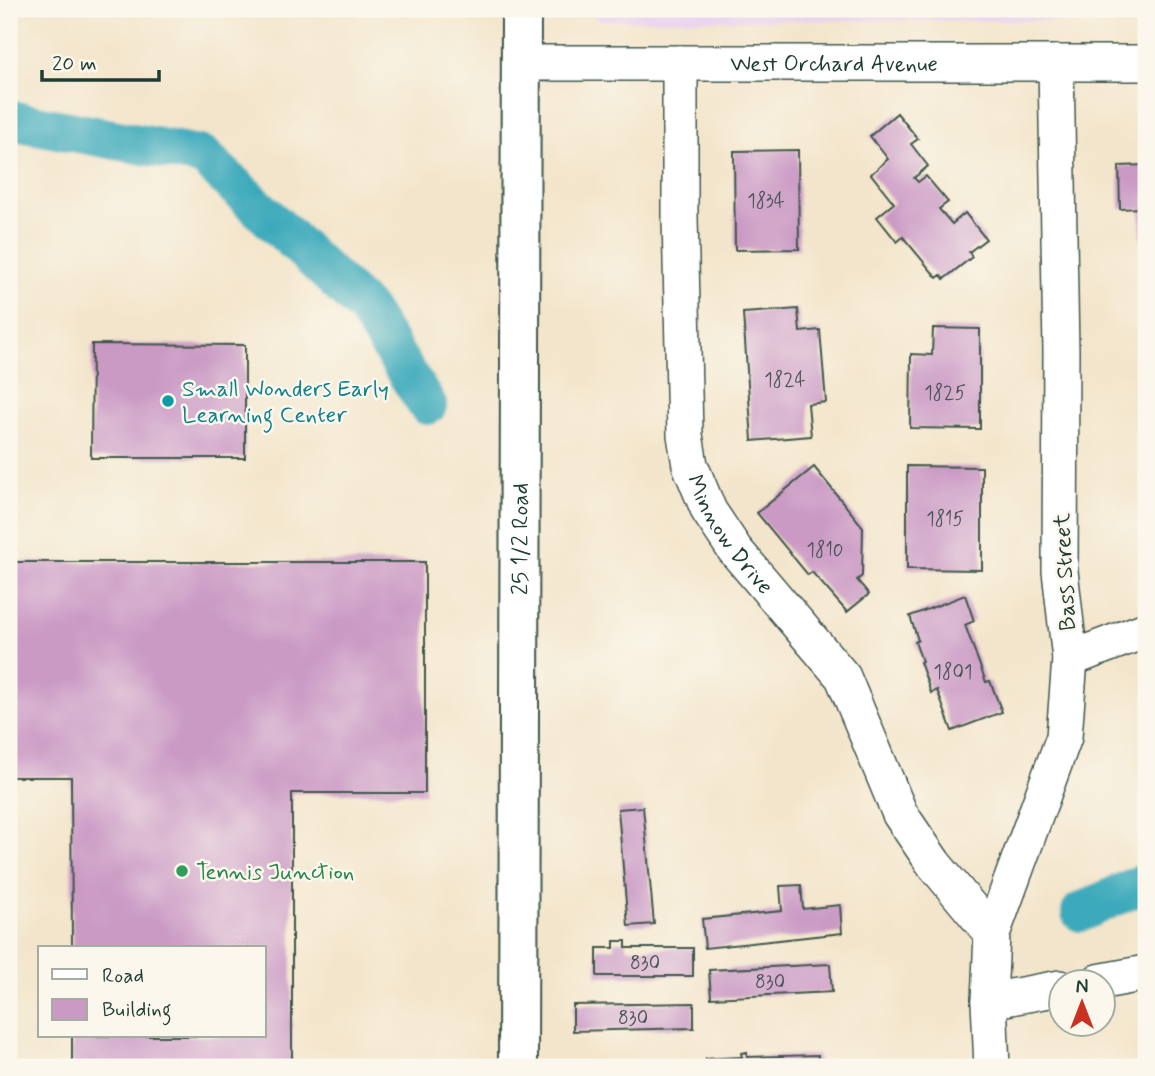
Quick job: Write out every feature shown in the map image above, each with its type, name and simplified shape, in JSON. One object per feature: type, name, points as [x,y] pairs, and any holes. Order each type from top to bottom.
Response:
[{"type":"street","name":"25 1/2 Road","points":[[518,1067],[521,9]]},
{"type":"street","name":"West Orchard Avenue","points":[[522,63],[1146,63]]},
{"type":"street","name":"Minnow Drive","points":[[680,63],[685,435],[690,466],[709,511],[735,550],[843,677],[900,814],[934,864],[992,934]]},
{"type":"street","name":"Bass Street","points":[[992,1067],[989,1002],[992,934],[1065,737],[1070,659],[1060,571],[1061,352],[1056,63]]},
{"type":"street","points":[[1070,659],[1146,630]]},
{"type":"street","points":[[1116,979],[1146,973]]},
{"type":"street","points":[[989,1002],[1046,991]]},
{"type":"shaded area","points":[[586,9],[1146,9],[1146,21],[599,20]]},
{"type":"building","points":[[897,113],[918,139],[911,144],[928,166],[914,178],[918,182],[926,176],[948,202],[939,209],[952,224],[965,213],[986,239],[969,252],[972,257],[944,279],[941,275],[937,278],[903,237],[897,242],[877,217],[894,203],[871,174],[888,159],[870,136]]},
{"type":"building","points":[[798,150],[799,249],[735,250],[734,151]]},
{"type":"building","points":[[1146,165],[1146,239],[1141,239],[1140,208],[1120,209],[1119,166]]},
{"type":"building","points":[[798,309],[800,332],[820,330],[826,402],[808,404],[811,436],[752,441],[743,313]]},
{"type":"building","points":[[933,328],[980,329],[980,429],[910,428],[911,354],[932,355]]},
{"type":"building","name":"Small Wonders Early Learning Center","points":[[92,344],[245,345],[245,458],[91,458]]},
{"type":"building","points":[[907,466],[982,467],[982,570],[907,569]]},
{"type":"building","points":[[814,467],[863,527],[862,576],[857,580],[869,594],[847,612],[812,572],[808,575],[757,513]]},
{"type":"building","name":"Tennis Junction","points":[[9,562],[425,562],[425,793],[292,793],[292,1067],[72,1067],[72,1038],[266,1038],[266,946],[72,946],[71,777],[9,777]]},
{"type":"building","points":[[965,595],[974,621],[965,625],[986,682],[990,681],[1002,712],[952,731],[937,690],[931,693],[920,662],[922,661],[915,642],[918,640],[910,616]]},
{"type":"building","points":[[643,807],[654,924],[628,926],[618,809]]},
{"type":"building","points":[[801,885],[803,909],[840,905],[842,933],[705,948],[702,919],[782,911],[780,886]]},
{"type":"building","points":[[614,941],[626,941],[626,948],[693,948],[693,976],[597,976],[597,948],[614,948]]},
{"type":"building","points":[[830,964],[832,992],[711,998],[709,970]]},
{"type":"building","points":[[694,1003],[694,1028],[573,1031],[573,1005]]},
{"type":"building","points":[[747,1052],[747,1057],[818,1055],[818,1067],[707,1067],[706,1059],[742,1057],[741,1053]]},
{"type":"waterway","points":[[9,120],[203,156],[366,309],[427,405]]},
{"type":"waterway","points":[[1081,912],[1146,882]]},
{"type":"place","name":"Small Wonders Early Learning Center","points":[[168,401]]},
{"type":"place","name":"Tennis Junction","points":[[182,871]]}]
